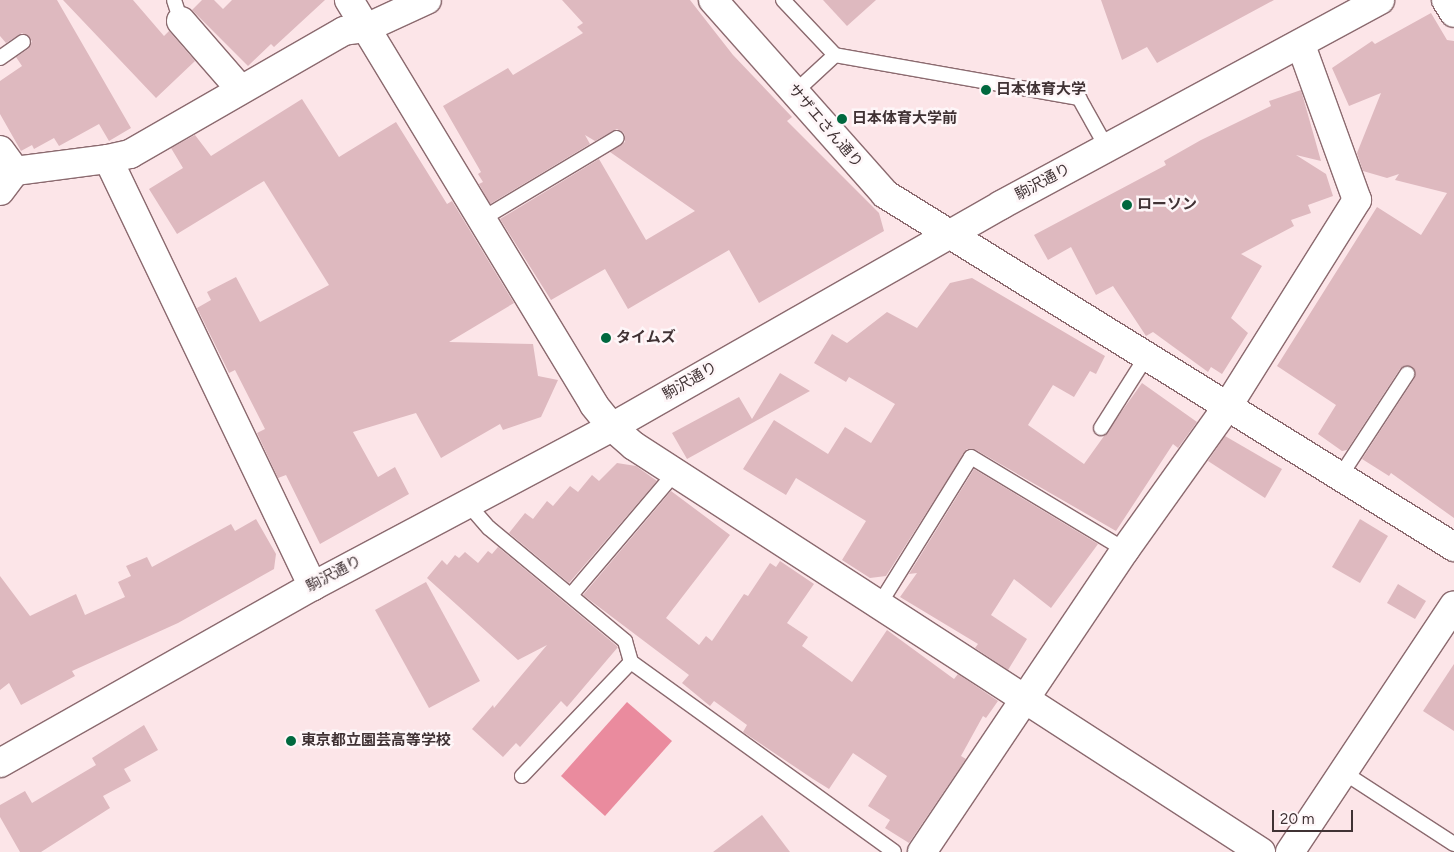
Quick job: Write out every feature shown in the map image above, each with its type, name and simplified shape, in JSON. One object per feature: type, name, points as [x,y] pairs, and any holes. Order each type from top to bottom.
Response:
[{"type":"street","points":[[349,0],[594,405],[612,426],[675,473],[1261,852]]},
{"type":"street","points":[[5,171],[108,159],[130,154],[344,31],[366,28],[427,0]]},
{"type":"street","name":"サザエさん通り","points":[[713,0],[885,194],[1229,404],[1454,546]]},
{"type":"street","name":"駒沢通り","points":[[0,763],[313,586],[612,426],[951,233],[1301,45],[1380,0]]},
{"type":"street","points":[[1446,0],[1454,13]]},
{"type":"street","points":[[178,11],[241,90]]},
{"type":"street","points":[[922,852],[1125,550],[1229,404],[1357,200],[1301,45]]},
{"type":"street","points":[[108,159],[313,586]]},
{"type":"street","points":[[1290,852],[1454,605]]},
{"type":"lane","points":[[784,0],[835,55],[1079,98],[1107,148]]},
{"type":"lane","points":[[0,58],[22,42]]},
{"type":"lane","points":[[795,92],[835,55]]},
{"type":"lane","points":[[482,219],[617,138]]},
{"type":"lane","points":[[1101,428],[1148,354]]},
{"type":"lane","points":[[1341,475],[1407,374]]},
{"type":"lane","points":[[879,605],[971,457],[1125,550]]},
{"type":"lane","points":[[571,595],[675,473]]},
{"type":"lane","points":[[467,503],[489,528],[625,641],[630,662],[894,852]]},
{"type":"lane","points":[[522,776],[630,662]]},
{"type":"lane","points":[[1343,772],[1454,844]]},
{"type":"shaded area","points":[[627,702],[672,741],[605,816],[561,776]]},
{"type":"building","points":[[0,0],[57,0],[131,128],[109,141],[99,124],[59,146],[54,138],[34,149],[32,145],[21,151],[0,114],[0,81],[22,66],[16,57],[28,49],[32,41],[22,33],[6,43],[0,36]]},
{"type":"building","points":[[63,0],[133,0],[164,36],[169,31],[195,61],[156,98]]},
{"type":"building","points":[[202,0],[214,0],[223,9],[232,0],[325,0],[274,47],[271,44],[248,66],[192,10]]},
{"type":"building","points":[[562,0],[690,0],[733,55],[792,117],[787,121],[879,213],[884,231],[759,303],[729,250],[628,309],[605,269],[551,300],[500,219],[599,159],[646,240],[695,211],[610,152],[625,142],[624,133],[617,129],[595,141],[585,135],[590,144],[490,204],[479,184],[483,182],[478,174],[481,172],[443,106],[508,68],[513,75],[583,33],[577,27],[583,23]]},
{"type":"building","points":[[823,0],[876,0],[847,26]]},
{"type":"building","points":[[1101,0],[1274,0],[1157,63],[1147,47],[1122,60]]},
{"type":"building","points":[[1431,13],[1447,40],[1454,41],[1454,518],[1391,473],[1389,476],[1362,459],[1414,379],[1412,367],[1400,369],[1347,450],[1342,451],[1318,434],[1336,405],[1277,366],[1377,207],[1421,235],[1447,193],[1395,180],[1399,174],[1387,178],[1363,171],[1357,153],[1381,93],[1349,106],[1332,68],[1372,41],[1375,44]]},
{"type":"building","points":[[1301,90],[1321,161],[1296,155],[1326,174],[1333,196],[1308,205],[1311,213],[1291,220],[1294,226],[1241,254],[1262,266],[1231,318],[1248,333],[1222,374],[1211,367],[1208,372],[1153,332],[1146,336],[1113,286],[1096,295],[1071,247],[1048,260],[1034,235],[1166,165],[1164,161],[1201,140],[1271,106],[1269,101]]},
{"type":"building","points":[[302,99],[339,157],[396,122],[447,204],[452,201],[514,303],[449,342],[533,344],[538,376],[558,380],[541,417],[503,430],[500,424],[441,458],[416,413],[353,432],[378,477],[395,467],[409,494],[320,544],[286,475],[278,478],[257,433],[265,429],[235,370],[229,373],[197,308],[211,300],[207,292],[236,277],[260,322],[329,285],[264,181],[177,234],[149,189],[183,168],[171,148],[195,135],[211,156]]},
{"type":"building","points":[[972,278],[1105,356],[1096,374],[1090,371],[1074,397],[1053,385],[1028,425],[1084,464],[1142,383],[1197,422],[1178,448],[1173,444],[1116,531],[976,450],[967,449],[886,576],[870,578],[842,560],[866,521],[796,478],[786,495],[743,469],[774,420],[828,454],[845,427],[871,443],[895,404],[849,377],[846,382],[814,363],[832,334],[847,343],[887,312],[917,328],[950,283]]},
{"type":"building","points":[[780,373],[810,391],[687,459],[672,433],[739,397],[752,419]]},
{"type":"building","points":[[1225,436],[1282,469],[1265,498],[1208,461]]},
{"type":"building","points":[[617,463],[636,466],[657,481],[569,583],[509,533],[525,513],[533,519],[547,501],[553,506],[570,486],[578,492],[592,475],[599,481]]},
{"type":"building","points":[[974,469],[1098,544],[1051,608],[1014,579],[991,615],[1027,639],[1008,670],[975,648],[978,644],[900,597],[917,573],[909,574]]},
{"type":"building","points":[[671,491],[730,535],[666,618],[699,645],[706,636],[712,641],[744,594],[748,596],[770,563],[776,567],[780,561],[814,584],[787,623],[808,637],[802,646],[852,682],[887,630],[954,679],[958,674],[998,701],[986,718],[983,716],[961,756],[966,759],[909,843],[885,828],[890,820],[868,806],[887,776],[853,753],[829,789],[743,732],[747,725],[714,701],[710,706],[682,683],[689,675],[583,595]]},
{"type":"building","points":[[256,519],[276,554],[274,569],[178,623],[72,671],[75,676],[21,705],[9,683],[0,690],[0,576],[30,616],[76,594],[85,615],[125,597],[118,582],[131,576],[126,566],[147,557],[152,567],[231,524],[235,531]]},
{"type":"building","points":[[1360,519],[1388,536],[1360,583],[1332,567]]},
{"type":"building","points":[[498,547],[618,647],[567,707],[561,701],[520,747],[516,743],[503,757],[472,729],[493,705],[494,708],[547,645],[518,660],[427,578],[442,560],[447,565],[455,555],[459,558],[465,552],[478,563],[488,551],[492,554]]},
{"type":"building","points":[[426,582],[480,681],[429,708],[375,610]]},
{"type":"building","points":[[1398,584],[1426,601],[1415,619],[1387,603]]},
{"type":"building","points":[[1454,664],[1454,731],[1423,711]]},
{"type":"building","points":[[144,725],[158,750],[124,769],[131,781],[103,796],[110,808],[41,852],[20,852],[0,817],[0,805],[25,791],[32,803],[96,765],[92,758]]},
{"type":"building","points":[[762,815],[790,852],[713,852]]},
{"type":"place","name":"日本体育大学","points":[[986,90]]},
{"type":"place","name":"日本体育大学前","points":[[842,119]]},
{"type":"place","name":"ローソン","points":[[1127,205]]},
{"type":"place","name":"タイムズ","points":[[606,338]]},
{"type":"place","name":"東京都立園芸高等学校","points":[[291,741]]}]
